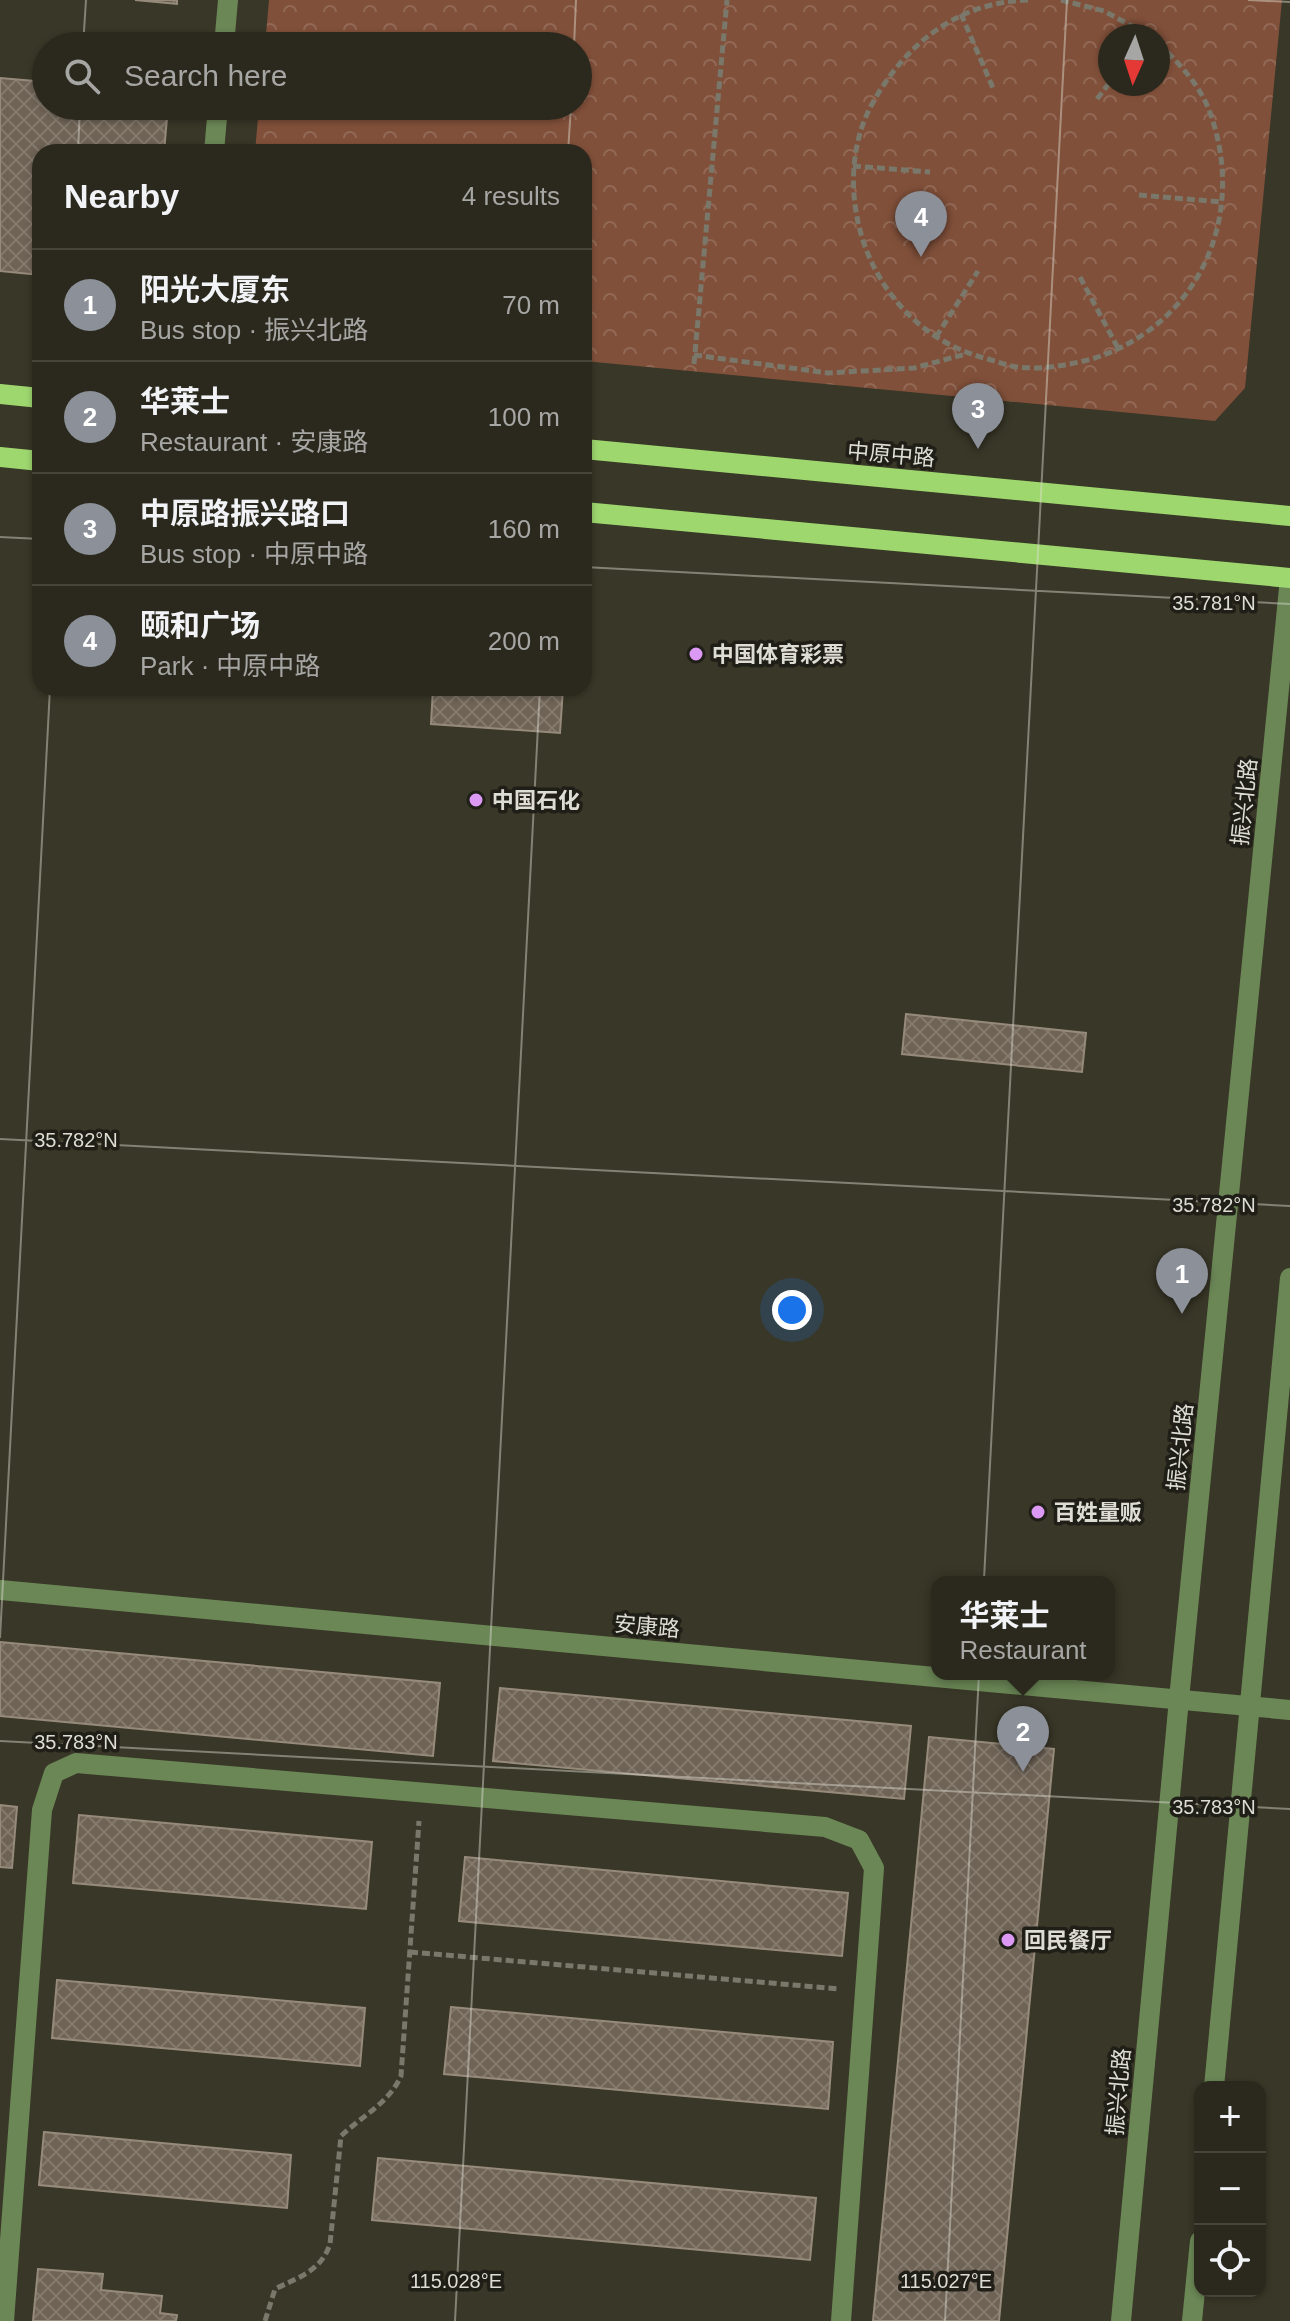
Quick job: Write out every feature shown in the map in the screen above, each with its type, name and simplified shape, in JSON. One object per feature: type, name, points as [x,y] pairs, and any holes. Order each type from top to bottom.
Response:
[{"type":"main road","points":[[0,394],[32,397]]},
{"type":"main road","name":"中原中路","points":[[592,450],[1290,516]]},
{"type":"main road","points":[[0,457],[32,460]]},
{"type":"main road","points":[[592,513],[1290,578]]},
{"type":"street","points":[[225,32],[228,0]]},
{"type":"street","points":[[215,144],[217,120]]},
{"type":"street","name":"振兴北路","points":[[1121,2321],[1290,578]]},
{"type":"street","points":[[1215,2081],[1290,1278]]},
{"type":"street","name":"安康路","points":[[0,1590],[931,1676]]},
{"type":"street","name":"安康路","points":[[973,1680],[1290,1710]]},
{"type":"street","points":[[4,2321],[37,1845],[42,1810],[54,1773],[76,1763],[825,1827],[859,1840],[874,1868],[841,2321]]},
{"type":"street","points":[[1192,2321],[1194,2297]]},
{"type":"path","points":[[694,364],[727,0]]},
{"type":"path","points":[[1028,0],[1008,1],[961,14],[920,41],[887,76],[864,119],[853,166],[854,206],[863,245],[880,281],[905,312],[936,338],[967,354],[1017,367],[1070,366],[1119,350],[1159,324],[1190,290],[1213,248],[1223,202],[1222,154],[1208,107],[1182,66],[1170,54]]},
{"type":"path","points":[[1061,0],[1104,11],[1128,24]]},
{"type":"path","points":[[961,14],[993,88]]},
{"type":"path","points":[[853,166],[930,172]]},
{"type":"path","points":[[1139,195],[1223,202]]},
{"type":"path","points":[[936,338],[978,271]]},
{"type":"path","points":[[1080,277],[1119,350]]},
{"type":"path","points":[[694,355],[828,373],[914,368],[967,354]]},
{"type":"path","points":[[265,2321],[275,2289],[315,2269],[325,2257],[330,2244],[341,2136],[360,2117],[381,2105],[395,2090],[401,2076],[421,1793]]},
{"type":"path","points":[[410,1952],[865,1992]]},
{"type":"green space","points":[[269,0],[1282,0],[1245,388],[1215,421],[592,362],[592,144],[256,144],[258,120],[592,120],[592,32],[266,32]]},
{"type":"building","points":[[135,0],[177,0],[177,4]]},
{"type":"building","points":[[0,78],[32,81],[32,120],[167,120],[165,144],[32,144],[32,274],[0,271]]},
{"type":"building","points":[[433,696],[562,696],[560,733],[431,724]]},
{"type":"building","points":[[906,1014],[1086,1033],[1082,1072],[902,1054]]},
{"type":"building","points":[[0,1642],[440,1683],[433,1756],[0,1716]]},
{"type":"building","points":[[500,1688],[911,1726],[904,1799],[493,1761]]},
{"type":"building","points":[[929,1737],[1054,1749],[999,2321],[873,2321]]},
{"type":"building","points":[[0,1805],[17,1807],[12,1868],[0,1867]]},
{"type":"building","points":[[79,1815],[372,1842],[366,1909],[73,1883]]},
{"type":"building","points":[[465,1857],[848,1893],[842,1956],[459,1921]]},
{"type":"building","points":[[57,1980],[365,2008],[360,2066],[52,2038]]},
{"type":"building","points":[[451,2007],[833,2042],[828,2109],[444,2074]]},
{"type":"building","points":[[44,2132],[291,2155],[287,2208],[39,2185]]},
{"type":"building","points":[[378,2158],[816,2198],[810,2260],[372,2220]]},
{"type":"building","points":[[38,2269],[103,2274],[101,2290],[162,2296],[160,2313],[177,2315],[176,2321],[33,2321]]},
{"type":"place","name":"颐和广场","points":[[921,257]]},
{"type":"place","name":"中原路振兴路口","points":[[978,449]]},
{"type":"place","name":"中国体育彩票","points":[[696,654]]},
{"type":"place","name":"中国石化","points":[[476,800]]},
{"type":"place","name":"阳光大厦东","points":[[1182,1314]]},
{"type":"place","name":"百姓量贩","points":[[1038,1512]]},
{"type":"place","name":"华莱士","points":[[1023,1772]]},
{"type":"place","name":"回民餐厅","points":[[1008,1940]]}]
